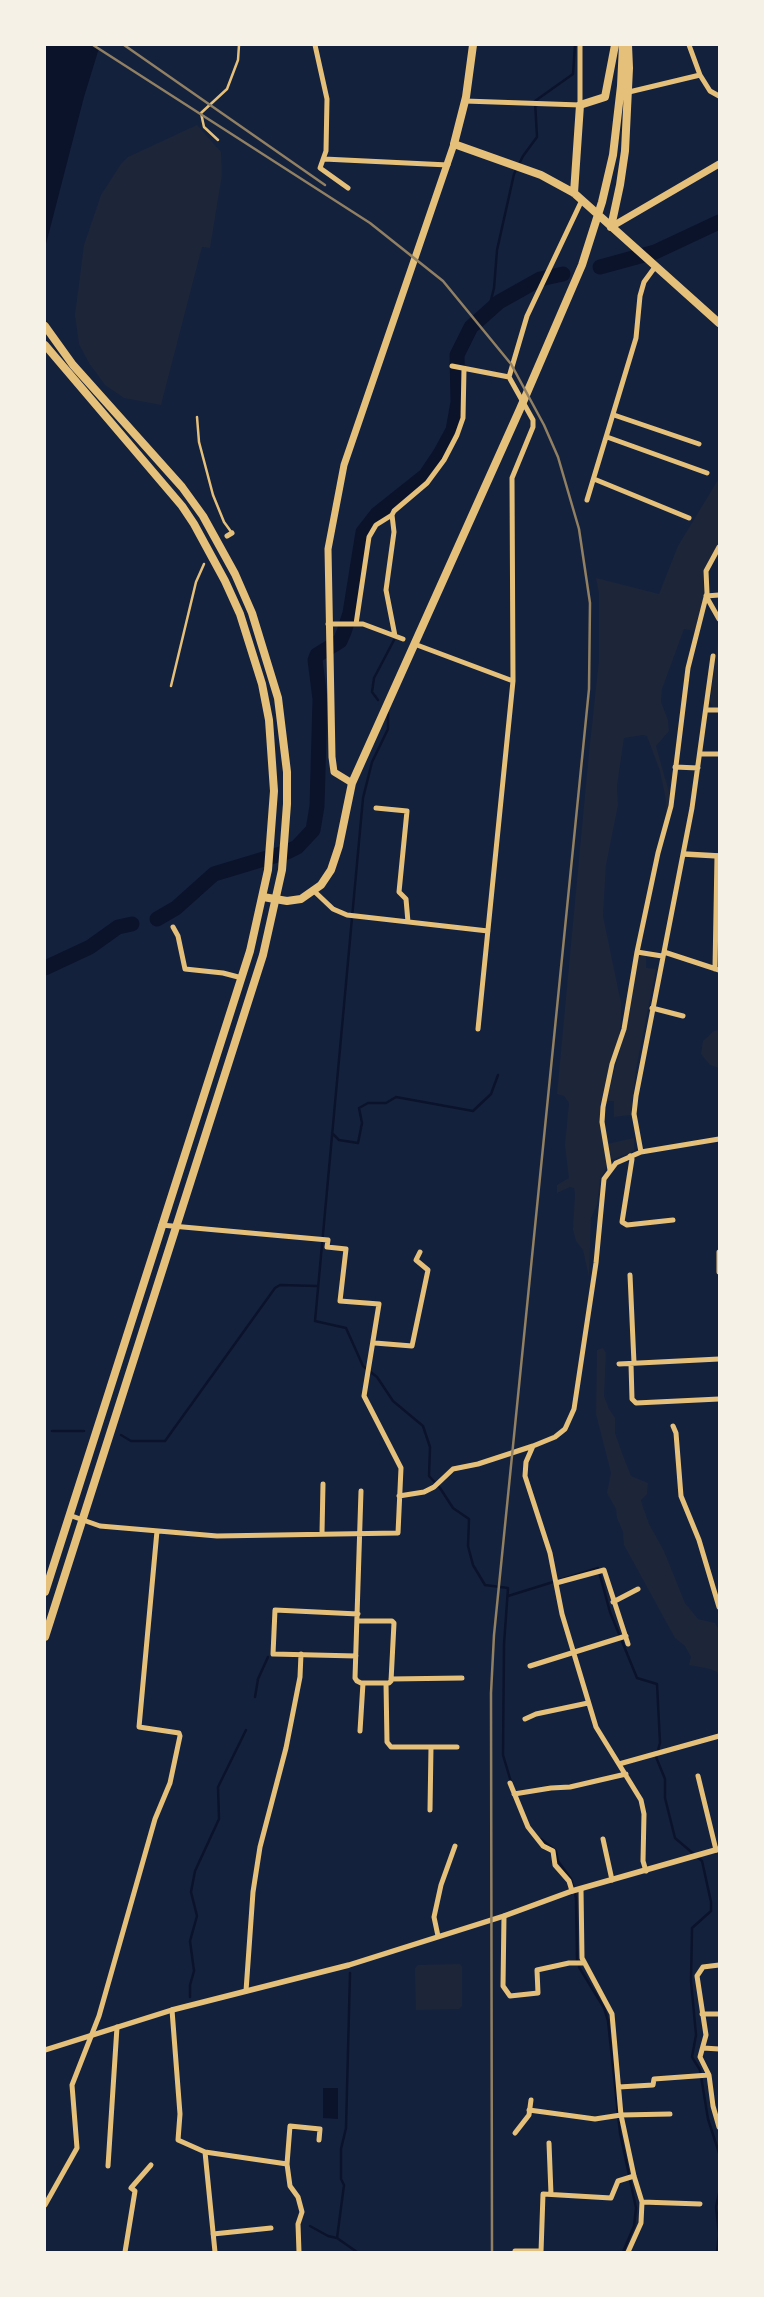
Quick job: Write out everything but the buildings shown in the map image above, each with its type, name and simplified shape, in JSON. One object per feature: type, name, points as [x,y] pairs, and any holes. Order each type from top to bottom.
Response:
[{"type":"main road","points":[[352,783],[334,772],[333,767],[328,624],[328,549],[344,465],[454,144],[465,101],[473,45]]},
{"type":"main road","points":[[574,193],[580,105],[608,97],[615,45]]},
{"type":"main road","points":[[263,897],[276,900],[301,899],[314,891],[328,876],[335,862],[352,783],[579,274],[602,202],[614,146],[621,86],[623,45]]},
{"type":"main road","points":[[610,227],[620,185],[624,152],[629,68],[628,45]]},
{"type":"main road","points":[[454,144],[541,175],[574,193],[719,323]]},
{"type":"main road","points":[[610,227],[719,164]]},
{"type":"main road","points":[[45,326],[73,366],[182,487],[207,523],[235,574],[264,647],[278,698],[287,772],[285,844],[276,900],[263,955],[45,1637]]},
{"type":"main road","points":[[45,345],[182,506],[226,581],[240,614],[262,684],[273,762],[274,791],[269,863],[263,897],[242,978],[161,1225],[45,1592]]},
{"type":"street","points":[[315,45],[328,99],[324,159],[320,168],[348,188]]},
{"type":"street","points":[[465,101],[580,105],[580,45]]},
{"type":"street","points":[[689,45],[700,75],[710,91],[719,96]]},
{"type":"street","points":[[629,92],[700,75]]},
{"type":"street","points":[[324,159],[448,164]]},
{"type":"street","points":[[478,1029],[513,681],[512,478],[534,427],[533,420],[509,377],[527,316],[582,200]]},
{"type":"street","points":[[587,500],[636,338],[640,296],[644,282],[655,267]]},
{"type":"street","points":[[452,366],[509,377]]},
{"type":"street","points":[[353,623],[369,537],[376,525],[392,515],[394,511],[436,473],[457,435],[464,404],[463,368]]},
{"type":"street","points":[[614,415],[699,444]]},
{"type":"street","points":[[607,437],[707,472]]},
{"type":"street","points":[[594,479],[689,518]]},
{"type":"street","points":[[392,515],[394,532],[386,590],[395,636]]},
{"type":"street","points":[[610,1170],[603,1130],[603,1107],[612,1064],[624,1029],[637,952],[658,853],[671,806],[688,668],[706,596],[706,571],[719,547]]},
{"type":"street","points":[[706,596],[719,595]]},
{"type":"street","points":[[706,596],[719,619]]},
{"type":"street","points":[[328,624],[353,623],[403,639]]},
{"type":"street","points":[[417,645],[513,681]]},
{"type":"street","points":[[641,1152],[634,1114],[640,1069],[684,854],[713,656]]},
{"type":"street","points":[[706,710],[719,710]]},
{"type":"street","points":[[700,754],[719,754]]},
{"type":"street","points":[[675,767],[698,768]]},
{"type":"street","points":[[376,808],[407,811],[399,892],[406,899],[408,922]]},
{"type":"street","points":[[637,952],[663,954],[717,970],[718,856],[684,854]]},
{"type":"street","points":[[314,891],[340,913],[488,931]]},
{"type":"street","points":[[173,927],[178,936],[185,969],[242,978]]},
{"type":"street","points":[[652,1008],[683,1016]]},
{"type":"street","points":[[399,1496],[424,1492],[434,1487],[438,1481],[453,1470],[533,1446],[560,1433],[572,1418],[596,1262],[604,1179],[610,1170],[630,1156],[641,1152],[719,1139]]},
{"type":"street","points":[[630,1156],[632,1159],[622,1222],[627,1225],[673,1220]]},
{"type":"street","points":[[69,1515],[100,1526],[232,1537],[322,1533],[398,1533],[401,1468],[364,1396],[375,1343],[379,1304],[340,1301],[346,1249],[327,1247],[328,1240],[161,1225]]},
{"type":"street","points":[[375,1343],[412,1346],[428,1270],[416,1260],[420,1252]]},
{"type":"street","points":[[719,1252],[719,1272]]},
{"type":"street","points":[[630,1275],[632,1399],[636,1403],[719,1399]]},
{"type":"street","points":[[619,1364],[719,1359]]},
{"type":"street","points":[[673,1426],[676,1433],[681,1496],[699,1540],[719,1608]]},
{"type":"street","points":[[533,1446],[526,1462],[525,1476],[550,1554],[573,1654],[600,1737],[638,1792],[644,1814],[642,1848],[646,1871]]},
{"type":"street","points":[[322,1533],[323,1484]]},
{"type":"street","points":[[361,1491],[356,1681],[386,1683],[391,1679],[462,1678]]},
{"type":"street","points":[[45,2205],[76,2148],[72,2085],[98,2016],[155,1819],[170,1783],[180,1736],[179,1733],[139,1727],[157,1531]]},
{"type":"street","points":[[556,1583],[604,1570],[628,1644]]},
{"type":"street","points":[[613,1602],[638,1590]]},
{"type":"street","points":[[356,1656],[273,1654],[274,1610],[358,1614]]},
{"type":"street","points":[[357,1621],[392,1621],[394,1623],[391,1679]]},
{"type":"street","points":[[530,1666],[626,1636]]},
{"type":"street","points":[[246,1992],[252,1892],[260,1847],[286,1748],[300,1677],[301,1654]]},
{"type":"street","points":[[360,1731],[363,1682]]},
{"type":"street","points":[[386,1683],[387,1742],[391,1747],[457,1747]]},
{"type":"street","points":[[525,1719],[536,1714],[588,1703]]},
{"type":"street","points":[[619,1764],[719,1736]]},
{"type":"street","points":[[430,1810],[431,1747]]},
{"type":"street","points":[[514,1794],[570,1787],[626,1774]]},
{"type":"street","points":[[45,2050],[172,2010],[348,1965],[504,1916],[572,1891],[718,1850],[698,1776]]},
{"type":"street","points":[[510,1784],[528,1827],[543,1846],[553,1851],[555,1865],[569,1881],[572,1891]]},
{"type":"street","points":[[604,1839],[612,1880]]},
{"type":"street","points":[[438,1936],[434,1917],[441,1886],[455,1846]]},
{"type":"street","points":[[581,1889],[580,1943],[583,1963],[612,2014],[621,2115],[634,2176],[642,2202],[641,2223],[628,2252]]},
{"type":"street","points":[[504,1916],[503,1986],[510,1996],[538,1993],[537,1970],[569,1963],[583,1963]]},
{"type":"street","points":[[719,1964],[704,1967],[699,1970],[697,1976],[706,2035],[700,2057],[709,2075],[713,2106],[719,2127]]},
{"type":"street","points":[[172,2010],[180,2114],[178,2140],[205,2152],[287,2164]]},
{"type":"street","points":[[702,2014],[719,2014]]},
{"type":"street","points":[[108,2166],[117,2027]]},
{"type":"street","points":[[703,2048],[719,2049]]},
{"type":"street","points":[[619,2087],[653,2085],[654,2079],[709,2075]]},
{"type":"street","points":[[515,2133],[529,2115],[530,2100]]},
{"type":"street","points":[[529,2110],[595,2119],[621,2115],[670,2114]]},
{"type":"street","points":[[299,2252],[298,2224],[302,2212],[298,2197],[290,2186],[287,2164],[290,2126],[320,2129],[319,2140]]},
{"type":"street","points":[[549,2143],[552,2194]]},
{"type":"street","points":[[205,2152],[215,2252]]},
{"type":"street","points":[[124,2252],[136,2191],[131,2188],[152,2165]]},
{"type":"street","points":[[515,2251],[541,2251],[543,2194],[611,2198],[618,2181],[634,2176]]},
{"type":"street","points":[[642,2202],[700,2204]]},
{"type":"street","points":[[213,2234],[271,2228]]},
{"type":"lane","points":[[218,140],[203,126],[201,113],[226,89],[238,60],[239,45]]},
{"type":"lane","points":[[197,417],[199,442],[213,495],[229,535]]},
{"type":"lane","points":[[171,686],[196,582],[204,564]]},
{"type":"shaded area","points":[[45,45],[100,45],[84,97],[45,248]]},
{"type":"shaded area","points":[[197,125],[221,152],[222,175],[210,248],[202,247],[161,405],[124,398],[105,385],[89,363],[79,344],[75,315],[84,245],[101,195],[121,164],[128,157]]},
{"type":"shaded area","points":[[718,480],[719,543],[703,571],[704,598],[695,631],[684,629],[662,689],[661,702],[668,720],[669,731],[656,746],[669,792],[670,801],[666,815],[666,800],[660,771],[647,736],[624,738],[617,786],[618,805],[606,865],[603,916],[621,1003],[621,1021],[618,1045],[610,1062],[600,1106],[600,1124],[607,1167],[600,1179],[597,1205],[591,1218],[589,1277],[583,1250],[576,1241],[573,1229],[574,1188],[570,1187],[557,1193],[557,1185],[569,1178],[565,1145],[569,1103],[564,1096],[557,1094],[599,660],[599,593],[596,578],[659,594],[678,546]]},
{"type":"shaded area","points":[[718,639],[719,707],[713,707],[710,702]]},
{"type":"shaded area","points":[[646,955],[646,968],[656,969],[636,1069],[631,1115],[614,1117],[614,1101],[606,1101],[628,1020],[638,957]]},
{"type":"shaded area","points":[[719,1030],[719,1068],[710,1065],[701,1054],[703,1041],[714,1031]]},
{"type":"shaded area","points":[[634,1138],[634,1151],[611,1160],[607,1144]]},
{"type":"shaded area","points":[[603,1348],[606,1353],[604,1396],[615,1418],[615,1433],[622,1453],[631,1476],[648,1483],[647,1494],[641,1500],[642,1504],[649,1524],[664,1551],[685,1603],[698,1619],[715,1623],[719,1630],[719,1676],[717,1672],[710,1669],[689,1665],[691,1657],[685,1646],[675,1638],[624,1545],[623,1532],[617,1518],[616,1509],[607,1493],[611,1473],[596,1414],[597,1350]]},
{"type":"shaded area","points":[[460,1964],[462,1967],[462,2006],[459,2009],[416,2010],[415,1968],[418,1965]]},
{"type":"shaded area","points":[[323,2088],[338,2088],[338,2119],[323,2118]]},
{"type":"waterway","points":[[488,312],[494,288],[497,250],[514,174],[523,156],[537,137],[535,101],[573,74],[575,45]]},
{"type":"waterway","points":[[600,267],[655,252],[719,222]]},
{"type":"waterway","points":[[157,919],[176,908],[214,874],[287,852],[297,847],[313,830],[317,806],[320,699],[315,660],[317,655],[340,641],[344,632],[350,613],[363,532],[377,514],[426,475],[453,430],[458,402],[457,355],[471,327],[499,302],[540,279],[563,274]]},
{"type":"waterway","points":[[378,700],[372,692],[374,678],[394,640]]},
{"type":"waterway","points":[[388,713],[388,729],[372,762],[363,798],[315,1321],[346,1328],[363,1366],[377,1377],[393,1401],[423,1426],[430,1447],[429,1476],[440,1488],[453,1508],[469,1519],[468,1546],[473,1565],[485,1585],[508,1588],[504,1644],[503,1755],[511,1782]]},
{"type":"waterway","points":[[45,968],[90,947],[118,927],[132,924]]},
{"type":"waterway","points":[[332,1133],[339,1140],[358,1143],[362,1123],[359,1108],[368,1103],[386,1103],[396,1097],[473,1111],[491,1094],[498,1075]]},
{"type":"waterway","points":[[121,1435],[131,1441],[165,1441],[275,1288],[280,1285],[318,1286]]},
{"type":"waterway","points":[[52,1431],[84,1431]]},
{"type":"waterway","points":[[508,1596],[598,1568],[610,1612],[637,1678],[657,1684],[660,1743],[656,1757],[665,1779],[665,1798],[675,1838],[702,1861],[711,1902],[711,1911],[692,1928],[691,1981],[696,2035],[692,2057],[700,2070],[708,2119],[719,2153]]},
{"type":"waterway","points":[[255,1697],[258,1679],[268,1657]]},
{"type":"waterway","points":[[190,1997],[190,1985],[194,1971],[190,1941],[197,1916],[191,1892],[195,1871],[219,1819],[218,1787],[246,1730]]},
{"type":"waterway","points":[[541,1839],[556,1851],[558,1861],[571,1879],[576,1898],[577,1960]]},
{"type":"waterway","points":[[579,1967],[604,2008],[608,2021],[620,2133],[636,2208],[634,2226],[623,2252]]},
{"type":"waterway","points":[[337,2238],[344,2185],[341,2179],[341,2149],[346,2128],[350,1973]]},
{"type":"waterway","points":[[719,2193],[716,2207],[719,2234]]},
{"type":"waterway","points":[[310,2226],[328,2236],[337,2238],[357,2252]]},
{"type":"waterway","points":[[717,2252],[719,2234]]},
{"type":"railway","points":[[93,45],[370,223],[443,281],[511,364],[544,425],[558,457],[579,529],[590,603],[589,689],[494,1635],[491,1693],[492,2252]]},
{"type":"railway","points":[[124,45],[325,185]]}]
